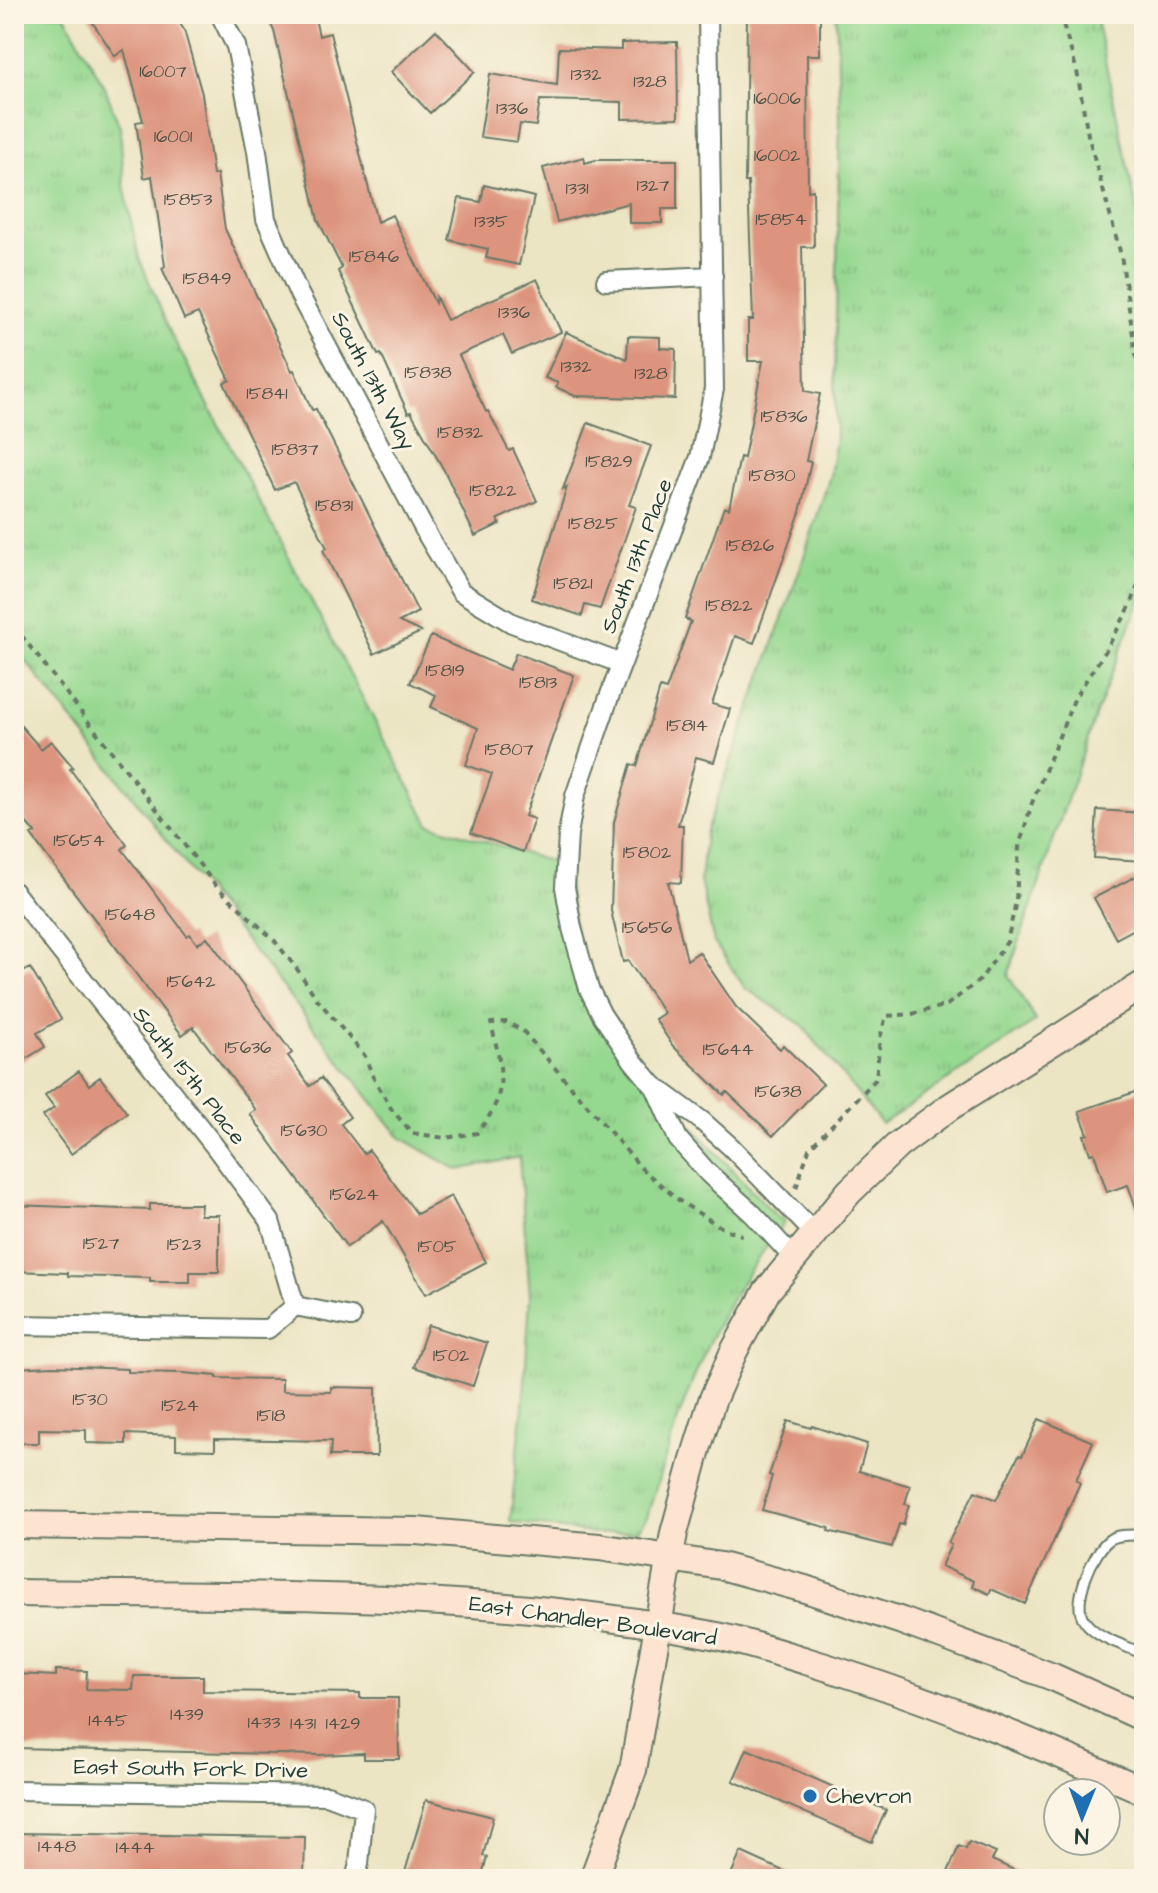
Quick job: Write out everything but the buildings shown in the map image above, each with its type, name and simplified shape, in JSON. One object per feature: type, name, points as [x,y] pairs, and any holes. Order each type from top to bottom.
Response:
[{"type":"main road","points":[[593,1879],[633,1770],[670,1559],[712,1401],[734,1351],[767,1291],[849,1192],[898,1145],[948,1108],[1144,984]]},
{"type":"main road","points":[[14,1525],[416,1531],[599,1547],[721,1566],[805,1589],[902,1621],[1053,1677],[1144,1718]]},
{"type":"main road","name":"East Chandler Boulevard","points":[[14,1593],[358,1599],[505,1605],[708,1634],[868,1679],[1030,1741],[1144,1791]]},
{"type":"street","name":"South 13th Way","points":[[220,14],[236,46],[257,151],[266,219],[299,294],[461,592],[512,623],[622,664]]},
{"type":"street","name":"South 13th Place","points":[[708,14],[714,389],[700,457],[575,796],[568,834],[565,887],[572,928],[589,989],[602,1015],[633,1061],[653,1085],[702,1121],[814,1233]]},
{"type":"street","points":[[606,281],[713,276]]},
{"type":"street","name":"South 15th Place","points":[[14,892],[270,1221],[295,1306]]},
{"type":"street","name":"South 13th Place","points":[[653,1085],[678,1139],[794,1258]]},
{"type":"street","points":[[14,1325],[268,1329],[295,1306],[351,1317]]},
{"type":"street","name":"East South Fork Drive","points":[[14,1790],[327,1795],[364,1809],[355,1879]]},
{"type":"lane","points":[[1140,1535],[1112,1537],[1101,1547],[1079,1600],[1081,1618],[1095,1632],[1144,1654]]},
{"type":"path","points":[[1060,14],[1077,71],[1088,135],[1121,255],[1144,408]]},
{"type":"path","points":[[789,1206],[809,1149],[876,1079],[880,1038],[886,1016],[912,1014],[947,1005],[980,980],[1007,942],[1016,901],[1019,847],[1032,803],[1075,697],[1132,603],[1144,566]]},
{"type":"path","points":[[14,626],[217,887],[274,940],[297,969],[317,999],[365,1056],[392,1110],[412,1133],[445,1138],[477,1133],[493,1113],[502,1081],[491,1023],[506,1022],[523,1031],[643,1170],[681,1202],[724,1229],[754,1239],[765,1227]]},
{"type":"green space","points":[[14,14],[64,14],[104,86],[120,127],[124,185],[139,258],[171,334],[429,824],[565,866],[579,959],[653,1085],[777,1217],[785,1221],[735,1294],[708,1344],[679,1417],[647,1517],[636,1531],[598,1534],[510,1522],[524,1397],[530,1296],[519,1157],[458,1170],[400,1137],[14,646]]},
{"type":"green space","points":[[836,14],[1095,14],[1144,242],[1144,590],[1096,714],[1008,975],[1036,1021],[882,1124],[802,1025],[745,988],[714,942],[700,881],[705,834],[802,563],[830,476],[836,438],[840,116]]},
{"type":"place","name":"Chevron","points":[[810,1796]]}]
